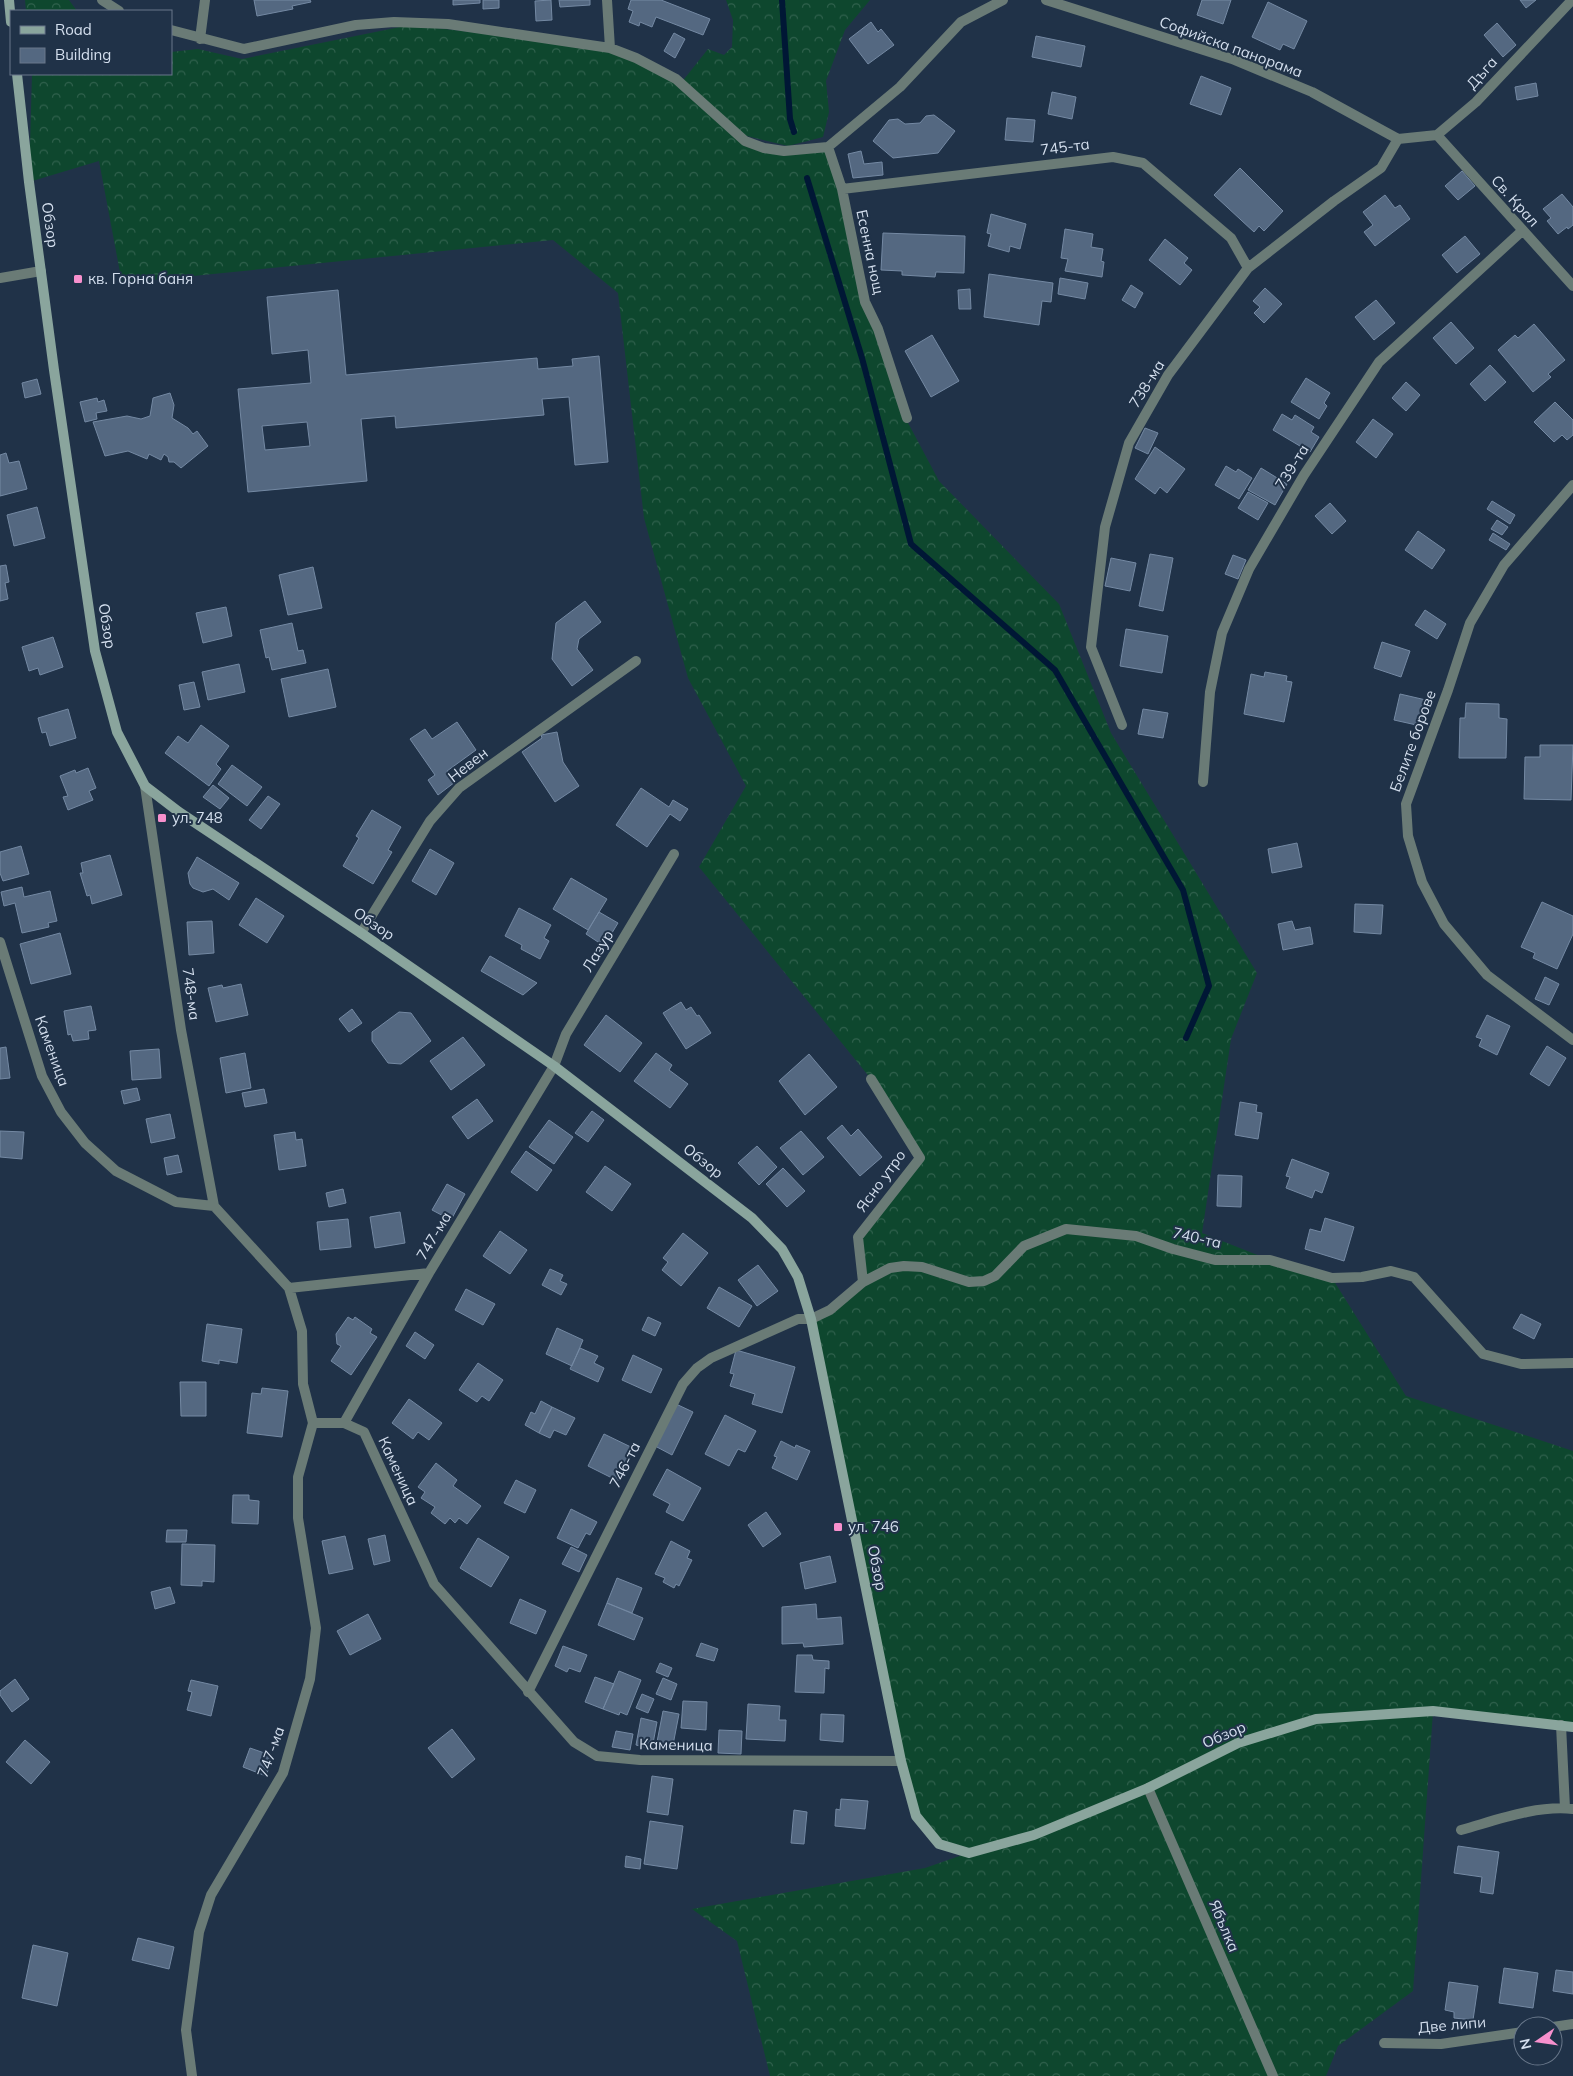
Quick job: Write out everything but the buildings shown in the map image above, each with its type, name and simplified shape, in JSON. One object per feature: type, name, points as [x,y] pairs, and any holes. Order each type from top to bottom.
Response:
[{"type":"street","points":[[102,0],[117,10]]},
{"type":"street","points":[[200,39],[206,0]]},
{"type":"street","points":[[607,0],[610,48]]},
{"type":"street","points":[[172,30],[244,49],[356,25],[394,22],[448,24],[610,48],[650,65],[676,79],[745,141],[764,148],[784,151],[828,147],[900,87],[961,22],[1003,0]]},
{"type":"street","name":"Софийска панорама","points":[[1046,0],[1232,59],[1312,92],[1398,139]]},
{"type":"street","name":"Дъга","points":[[1436,135],[1476,102],[1572,0]]},
{"type":"street","name":"Обзор","points":[[17,75],[41,271],[95,651],[117,732],[145,786],[179,812],[361,933],[554,1066],[752,1218],[782,1249],[798,1277],[811,1319],[901,1761],[916,1816],[939,1844],[969,1853],[1034,1835],[1148,1788],[1238,1743],[1316,1719],[1433,1711],[1573,1727]]},
{"type":"street","points":[[1398,139],[1436,135]]},
{"type":"street","name":"Св. Крал","points":[[1436,135],[1573,286]]},
{"type":"street","name":"738-ма","points":[[1122,725],[1091,647],[1105,527],[1129,442],[1168,375],[1248,268],[1334,201],[1381,168],[1398,139]]},
{"type":"street","name":"Есенна нощ","points":[[828,147],[842,190],[865,302],[878,329],[907,418]]},
{"type":"street","name":"745-та","points":[[842,190],[1113,157],[1143,164],[1231,238],[1248,268]]},
{"type":"street","name":"739-та","points":[[1204,782],[1212,682],[1222,633],[1249,569],[1304,475],[1379,362],[1522,231]]},
{"type":"street","points":[[0,278],[41,271]]},
{"type":"street","name":"Белите борове","points":[[1573,485],[1504,564],[1470,623],[1448,690],[1406,804],[1408,836],[1422,882],[1444,924],[1487,975],[1573,1040]]},
{"type":"street","name":"Невен","points":[[361,933],[430,821],[459,788],[636,661]]},
{"type":"street","name":"748-ма","points":[[145,786],[181,1030],[214,1206]]},
{"type":"street","name":"Лазур","points":[[554,1066],[566,1034],[674,854]]},
{"type":"street","name":"Каменица","points":[[0,942],[42,1076],[60,1112],[85,1144],[116,1171],[176,1202],[214,1206]]},
{"type":"street","name":"747-ма","points":[[344,1423],[429,1273],[554,1066]]},
{"type":"street","name":"Ясно утро","points":[[863,1282],[858,1237],[920,1158],[871,1079]]},
{"type":"street","points":[[214,1206],[290,1288],[302,1331],[303,1384],[313,1423]]},
{"type":"street","name":"740-та","points":[[811,1319],[834,1307],[863,1282],[890,1268],[904,1266],[922,1267],[969,1282],[984,1281],[995,1276],[1024,1246],[1066,1228],[1136,1236],[1173,1249],[1215,1260],[1270,1260],[1332,1278],[1362,1277],[1391,1270],[1414,1277],[1483,1354],[1521,1364],[1573,1363]]},
{"type":"street","points":[[290,1288],[429,1273]]},
{"type":"street","name":"746-та","points":[[528,1692],[683,1384],[697,1368],[711,1358],[798,1319],[811,1319]]},
{"type":"street","name":"Каменица","points":[[313,1423],[344,1423],[364,1432],[434,1584],[574,1742],[597,1756],[640,1760],[901,1761]]},
{"type":"street","name":"747-ма","points":[[192,2076],[186,2030],[199,1932],[211,1894],[283,1773],[310,1679],[316,1628],[298,1518],[298,1476],[313,1423]]},
{"type":"street","points":[[1461,1830],[1540,1810],[1569,1808],[1561,1725]]},
{"type":"street","name":"Ябълка","points":[[1148,1788],[1272,2076]]},
{"type":"street","name":"Две липи","points":[[1384,2043],[1441,2044],[1513,2033]]},
{"type":"green space","points":[[25,0],[69,0],[76,10],[26,10]]},
{"type":"green space","points":[[726,0],[870,0],[845,30],[826,81],[829,112],[823,137],[788,146],[743,135],[745,141],[764,148],[828,147],[865,302],[898,404],[939,481],[1059,604],[1111,733],[1257,973],[1231,1039],[1202,1233],[1270,1260],[1332,1278],[1406,1396],[1573,1451],[1573,1727],[1433,1712],[1413,1991],[1338,2046],[1326,2076],[770,2076],[737,1941],[692,1909],[925,1868],[968,1853],[939,1844],[916,1816],[811,1319],[863,1282],[858,1237],[920,1158],[871,1079],[699,867],[746,786],[688,678],[644,518],[618,293],[553,240],[122,283],[99,161],[29,182],[32,75],[172,75],[172,52],[198,49],[242,59],[410,25],[610,48],[681,83],[708,49],[724,55],[732,47],[733,20]]},
{"type":"waterway","points":[[782,0],[790,119],[794,132]]},
{"type":"waterway","points":[[807,178],[862,358],[911,544],[1055,670],[1183,890],[1209,986],[1186,1038]]},
{"type":"place","name":"кв. Горна баня","points":[[78,279]]},
{"type":"place","name":"ул. 748","points":[[162,818]]},
{"type":"place","name":"ул. 746","points":[[838,1527]]}]
